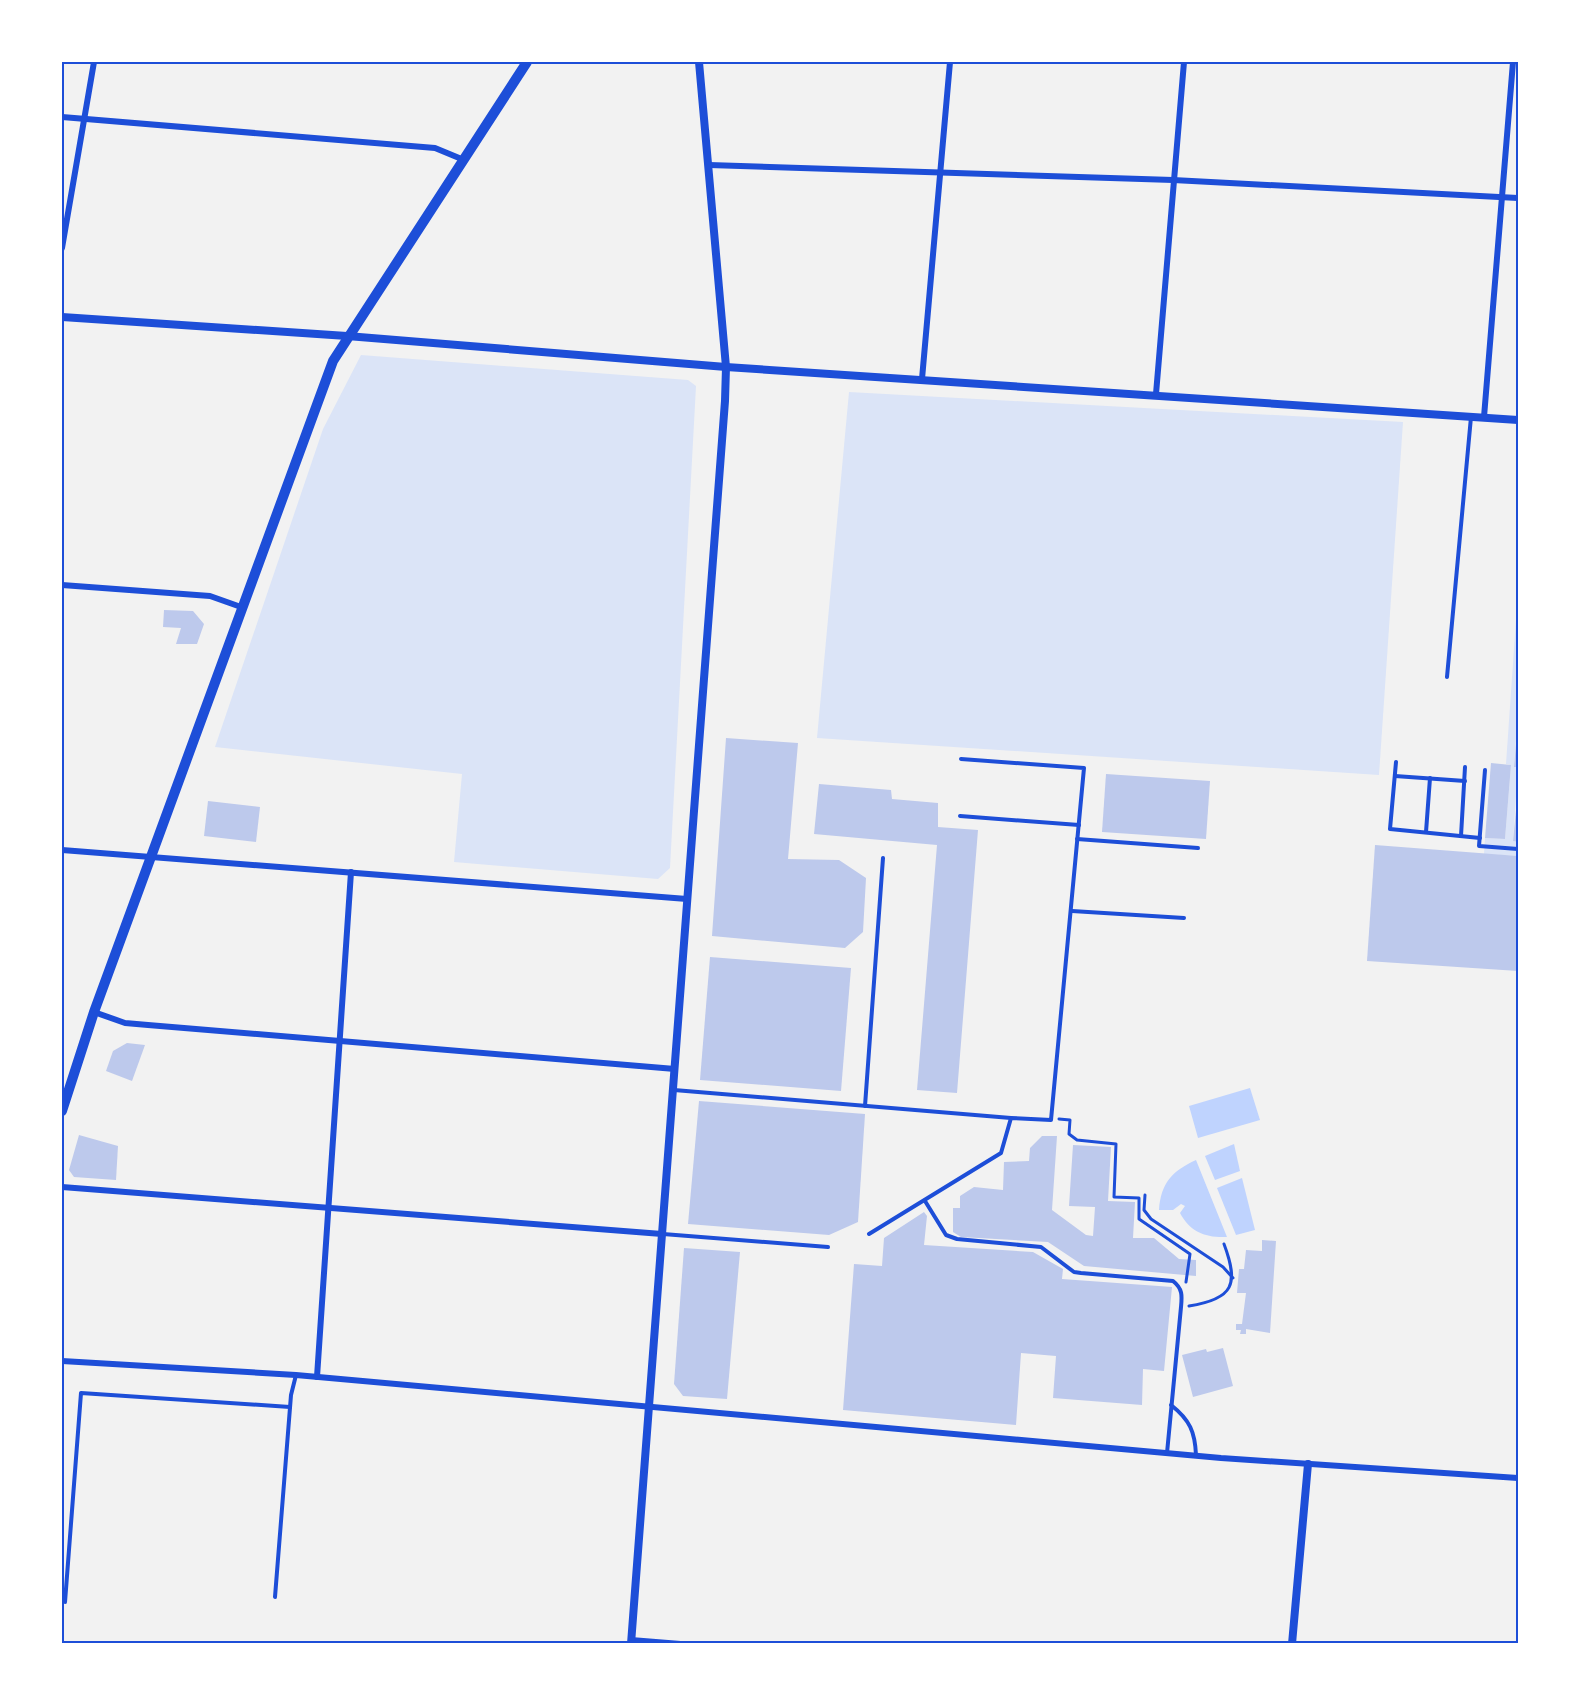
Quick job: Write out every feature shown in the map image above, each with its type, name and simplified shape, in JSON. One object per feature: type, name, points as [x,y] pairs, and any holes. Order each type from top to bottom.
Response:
[{"type":"main road","points":[[62,1111],[94,1012],[321,389],[347,336],[465,160],[527,62]]},
{"type":"street","points":[[62,248],[94,62]]},
{"type":"street","points":[[631,1641],[726,366],[699,62]]},
{"type":"street","points":[[922,379],[950,62]]},
{"type":"street","points":[[1156,394],[1184,62]]},
{"type":"street","points":[[1484,417],[1513,62]]},
{"type":"street","points":[[62,117],[435,148],[465,160]]},
{"type":"street","points":[[709,165],[1173,180],[1518,198]]},
{"type":"street","points":[[62,317],[347,336],[726,366],[1518,420]]},
{"type":"street","points":[[62,585],[210,596],[241,607]]},
{"type":"street","points":[[62,850],[687,900]]},
{"type":"street","points":[[317,1377],[351,872]]},
{"type":"street","points":[[94,1012],[125,1023],[675,1069]]},
{"type":"street","points":[[62,1187],[328,1210],[662,1234]]},
{"type":"street","points":[[62,1361],[317,1377],[1167,1453],[1518,1478]]},
{"type":"street","points":[[1292,1644],[1308,1464]]},
{"type":"lane","points":[[1447,677],[1471,416]]},
{"type":"lane","points":[[673,1090],[1051,1120],[1084,768],[961,759]]},
{"type":"lane","points":[[1396,762],[1390,829],[1480,838]]},
{"type":"lane","points":[[1461,836],[1465,767]]},
{"type":"lane","points":[[1485,770],[1479,846],[1518,849]]},
{"type":"lane","points":[[1395,776],[1465,781]]},
{"type":"lane","points":[[1426,832],[1430,778]]},
{"type":"lane","points":[[960,816],[1079,825]]},
{"type":"lane","points":[[1077,839],[1198,848]]},
{"type":"lane","points":[[865,1106],[883,858]]},
{"type":"lane","points":[[1072,911],[1184,918]]},
{"type":"lane","points":[[869,1234],[1001,1153],[1011,1118]]},
{"type":"lane","points":[[926,1201],[946,1235],[957,1239],[1041,1247],[1074,1272],[1173,1281],[1182,1293],[1167,1453]]},
{"type":"lane","points":[[662,1234],[828,1247]]},
{"type":"lane","points":[[275,1598],[290,1407],[296,1376]]},
{"type":"lane","points":[[65,1602],[81,1393],[290,1407]]},
{"type":"lane","points":[[1172,1405],[1184,1416],[1195,1433],[1196,1455]]},
{"type":"lane","points":[[631,1641],[693,1644]]},
{"type":"path","points":[[1051,1120],[1070,1120],[1069,1134],[1077,1140],[1116,1144],[1114,1197],[1139,1198],[1139,1219],[1190,1254],[1182,1293]]},
{"type":"path","points":[[1145,1195],[1144,1210],[1151,1219],[1222,1267],[1233,1278]]},
{"type":"path","points":[[1181,1307],[1214,1300],[1229,1288],[1233,1278],[1233,1269],[1224,1244]]},
{"type":"shaded area","points":[[361,355],[688,380],[696,386],[670,868],[658,879],[454,862],[462,774],[215,747],[323,429]]},
{"type":"shaded area","points":[[849,392],[1403,422],[1379,775],[817,738]]},
{"type":"shaded area","points":[[1518,591],[1518,712],[1514,766],[1518,767],[1513,841],[1518,842],[1518,856],[1484,854],[1485,838],[1505,839],[1511,765],[1506,764]]},
{"type":"water","points":[[1250,1088],[1260,1120],[1198,1138],[1189,1106]]},
{"type":"water","points":[[1234,1144],[1240,1171],[1215,1180],[1205,1156]]},
{"type":"water","points":[[1196,1160],[1227,1237],[1206,1235],[1194,1229],[1180,1213],[1185,1206],[1181,1204],[1173,1210],[1159,1210],[1162,1192],[1169,1179],[1180,1169]]},
{"type":"water","points":[[1242,1178],[1255,1230],[1236,1235],[1217,1188]]},
{"type":"building","points":[[164,610],[193,611],[204,624],[197,644],[176,644],[181,628],[163,627]]},
{"type":"building","points":[[1517,732],[1518,767],[1514,767]]},
{"type":"building","points":[[726,738],[798,743],[788,859],[839,860],[866,878],[863,932],[845,948],[712,936]]},
{"type":"building","points":[[1491,763],[1511,765],[1505,839],[1485,838]]},
{"type":"building","points":[[1106,774],[1210,781],[1206,839],[1102,832]]},
{"type":"building","points":[[819,784],[891,790],[892,799],[938,803],[938,827],[978,830],[957,1093],[917,1090],[937,845],[814,834]]},
{"type":"building","points":[[1518,800],[1518,842],[1513,841]]},
{"type":"building","points":[[208,801],[260,807],[256,842],[204,836]]},
{"type":"building","points":[[1375,845],[1518,856],[1518,971],[1367,961]]},
{"type":"building","points":[[710,957],[851,968],[841,1091],[700,1080]]},
{"type":"building","points":[[127,1043],[145,1045],[132,1081],[106,1071],[113,1051]]},
{"type":"building","points":[[699,1101],[865,1114],[858,1222],[829,1235],[688,1224]]},
{"type":"building","points":[[79,1135],[118,1146],[116,1180],[74,1177],[69,1170]]},
{"type":"building","points":[[1042,1136],[1057,1136],[1052,1210],[1086,1235],[1093,1236],[1095,1207],[1069,1206],[1073,1145],[1111,1147],[1108,1201],[1135,1202],[1133,1238],[1154,1238],[1179,1259],[1196,1260],[1196,1276],[1084,1266],[1048,1242],[961,1237],[953,1232],[953,1208],[960,1208],[960,1196],[974,1187],[1003,1190],[1004,1162],[1029,1161],[1030,1148]]},
{"type":"building","points":[[924,1212],[927,1216],[924,1245],[1033,1252],[1063,1269],[1062,1279],[1172,1287],[1164,1371],[1143,1369],[1142,1405],[1053,1398],[1056,1356],[1021,1353],[1016,1425],[843,1410],[854,1264],[882,1266],[884,1238]]},
{"type":"building","points":[[1262,1240],[1276,1241],[1270,1333],[1246,1329],[1246,1334],[1240,1334],[1241,1330],[1236,1330],[1236,1324],[1242,1324],[1246,1293],[1237,1293],[1239,1269],[1244,1269],[1246,1250],[1262,1251]]},
{"type":"building","points":[[684,1248],[740,1252],[727,1399],[683,1396],[674,1384]]},
{"type":"building","points":[[1223,1348],[1233,1386],[1193,1397],[1182,1355],[1206,1349],[1207,1352]]}]
